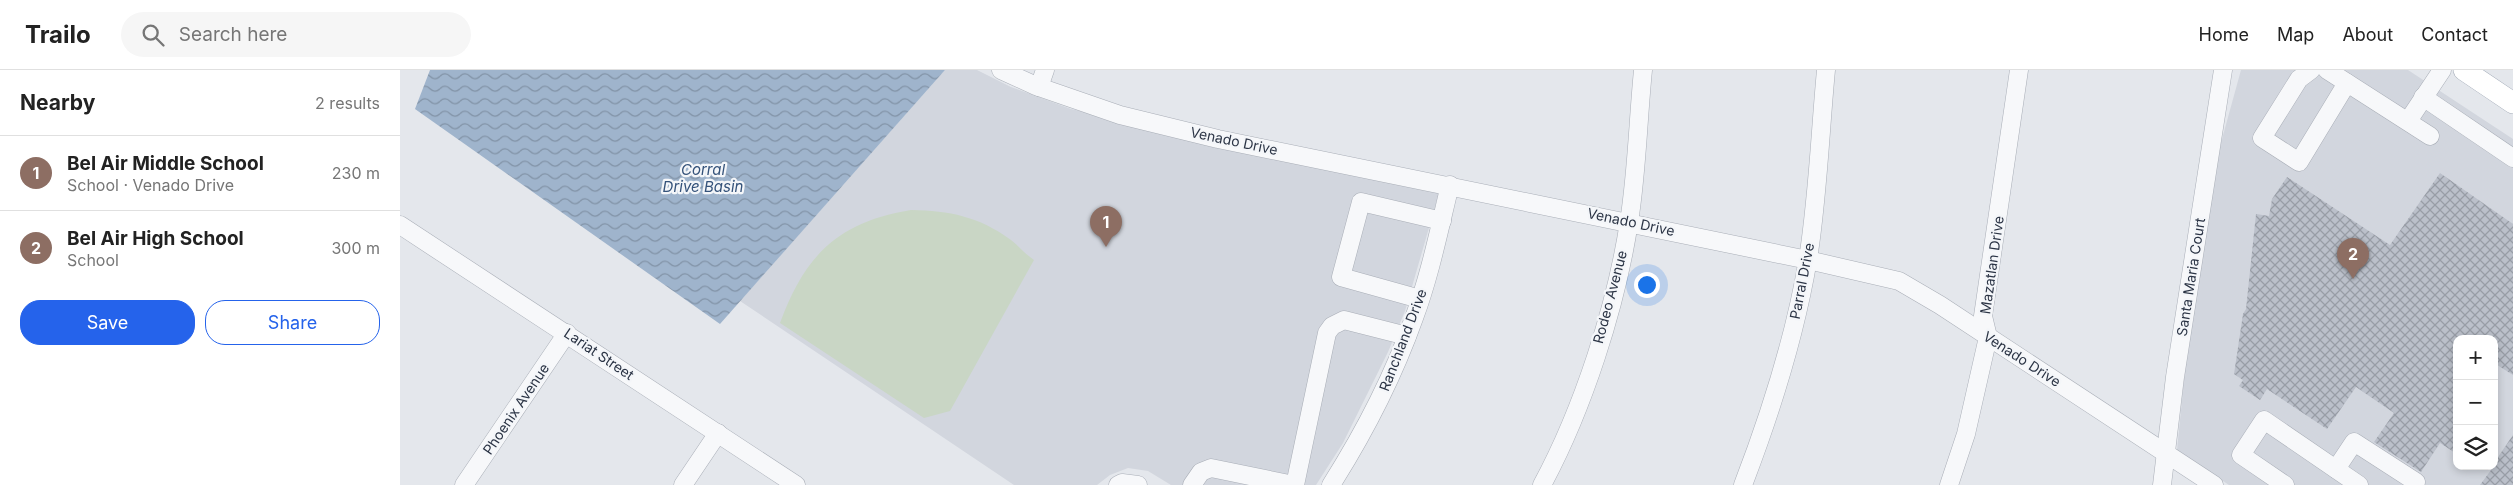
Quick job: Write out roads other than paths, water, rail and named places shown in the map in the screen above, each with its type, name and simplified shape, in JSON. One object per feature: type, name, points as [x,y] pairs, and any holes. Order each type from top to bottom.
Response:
[{"type":"main road","points":[[2464,70],[2513,103]]},
{"type":"street","name":"Venado Drive","points":[[1001,70],[1039,87],[1120,115],[1218,139],[1629,222],[1808,260],[1898,282],[1940,305],[2214,485]]},
{"type":"street","points":[[1039,87],[1046,70]]},
{"type":"street","name":"Rodeo Avenue","points":[[1542,485],[1582,393],[1607,319],[1629,222],[1642,70]]},
{"type":"street","name":"Parral Drive","points":[[1743,485],[1769,419],[1790,342],[1808,260],[1826,70]]},
{"type":"street","name":"Mazatlan Drive","points":[[1949,485],[1966,434],[1988,337],[1983,316],[2019,70]]},
{"type":"street","name":"Santa Maria Court","points":[[2162,485],[2165,453],[2223,70]]},
{"type":"street","points":[[2311,70],[2299,78],[2262,138],[2299,162],[2347,83]]},
{"type":"street","points":[[2327,70],[2430,136]]},
{"type":"street","points":[[2408,121],[2442,70]]},
{"type":"street","points":[[2423,97],[2513,158]]},
{"type":"street","name":"Ranchland Drive","points":[[1331,485],[1371,416],[1407,336],[1420,299],[1450,186]]},
{"type":"street","points":[[1420,299],[1341,277],[1359,212],[1362,202],[1442,221]]},
{"type":"street","name":"Lariat Street","points":[[400,225],[796,485]]},
{"type":"street","points":[[1192,485],[1201,472],[1211,468],[1295,485],[1327,333],[1332,326],[1344,320],[1407,336]]},
{"type":"street","name":"Phoenix Avenue","points":[[464,485],[567,333]]},
{"type":"street","points":[[2285,485],[2241,455],[2264,420],[2359,485]]},
{"type":"street","points":[[683,485],[718,433]]},
{"type":"street","points":[[2336,469],[2354,442],[2416,482],[2414,485]]},
{"type":"street","points":[[1118,485],[1122,483],[1138,485]]},
{"type":"water","name":"Corral Drive Basin","points":[[430,70],[945,70],[720,324],[415,109]]},
{"type":"place","name":"Bel Air Middle School","points":[[1106,247]]},
{"type":"place","name":"Bel Air High School","points":[[2353,279]]}]
